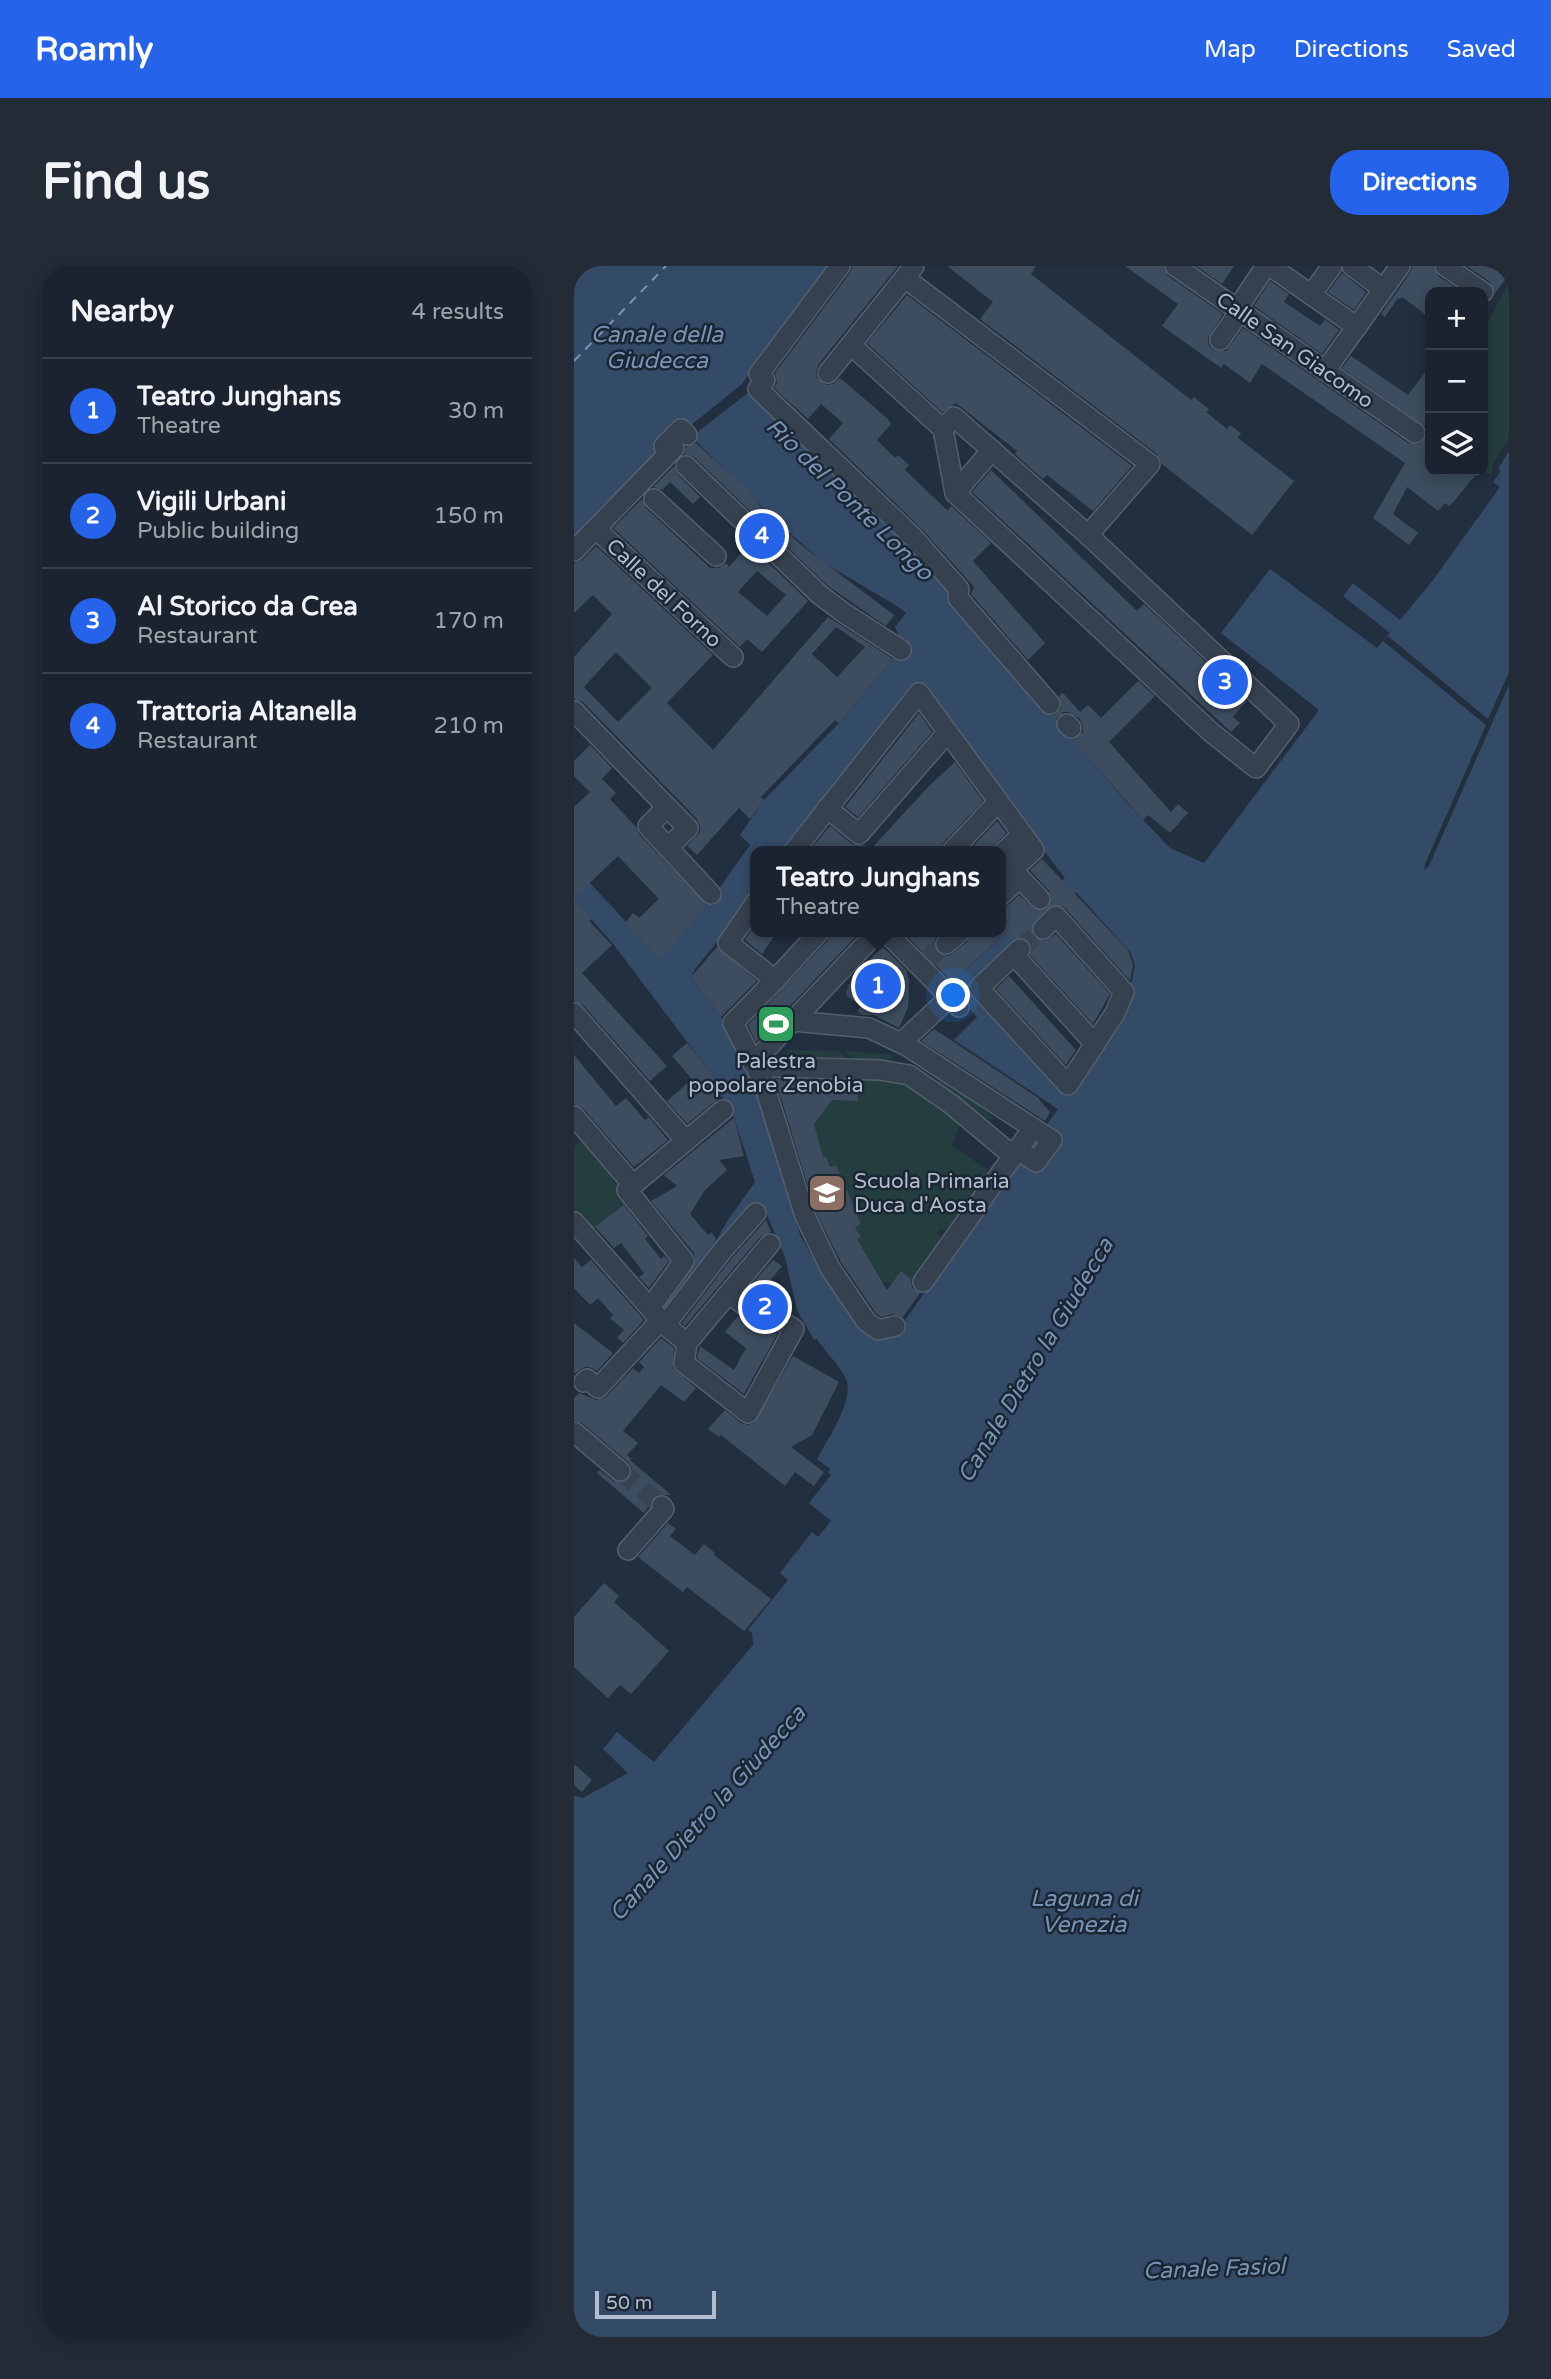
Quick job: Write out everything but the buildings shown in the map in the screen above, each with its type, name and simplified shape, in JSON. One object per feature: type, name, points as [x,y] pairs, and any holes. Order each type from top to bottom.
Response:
[{"type":"street","points":[[840,266],[755,383],[914,537],[959,589],[958,598],[1050,704]]},
{"type":"street","points":[[1220,340],[1268,266],[1357,327]]},
{"type":"street","points":[[1311,295],[1332,266]]},
{"type":"street","points":[[1352,266],[1383,289]]},
{"type":"street","points":[[1325,372],[1400,266]]},
{"type":"street","points":[[1445,266],[1475,287]]},
{"type":"street","name":"Calle San Giacomo","points":[[1189,270],[1206,298],[1238,310],[1415,433]]},
{"type":"street","points":[[828,373],[909,272],[1150,464],[1088,535]]},
{"type":"street","points":[[851,345],[886,376],[888,382],[943,429],[955,493],[1212,733],[1256,768],[1289,724],[1088,535],[954,416],[943,429]]},
{"type":"street","points":[[955,493],[992,450]]},
{"type":"street","points":[[574,551],[596,529],[644,490],[678,451],[820,595],[901,650]]},
{"type":"street","points":[[644,490],[716,556]]},
{"type":"street","name":"Calle del Forno","points":[[596,529],[733,657]]},
{"type":"street","points":[[798,846],[919,693],[1034,850],[1006,887]]},
{"type":"street","points":[[574,711],[688,828],[668,848]]},
{"type":"street","points":[[827,808],[859,834],[947,733]]},
{"type":"street","points":[[957,846],[998,802]]},
{"type":"street","points":[[667,807],[648,826],[712,894]]},
{"type":"street","points":[[1006,850],[1022,834]]},
{"type":"street","points":[[1006,859],[1040,899]]},
{"type":"street","points":[[750,910],[728,943],[775,979]]},
{"type":"street","points":[[1049,923],[1125,992],[1115,1013],[1095,1044],[1068,1085],[979,988],[1017,952],[1095,1044]]},
{"type":"street","points":[[815,937],[733,1023],[762,1081],[805,1216],[830,1268],[866,1321],[878,1330],[895,1326]]},
{"type":"street","points":[[753,1063],[872,937]]},
{"type":"street","points":[[892,937],[922,963],[954,1002],[901,1043]]},
{"type":"street","points":[[574,1013],[686,1141]]},
{"type":"street","points":[[793,1021],[869,1028],[901,1043],[1033,1128],[923,1282]]},
{"type":"street","points":[[753,1063],[773,1067],[880,1070],[909,1076],[1015,1153]]},
{"type":"street","points":[[659,1318],[684,1261],[627,1190],[723,1110]]},
{"type":"street","points":[[574,1116],[633,1185]]},
{"type":"street","points":[[580,1388],[587,1379],[598,1388],[756,1213]]},
{"type":"street","points":[[574,1222],[686,1351]]},
{"type":"street","points":[[730,1294],[766,1322],[777,1318],[794,1329],[748,1413],[684,1363],[686,1351],[730,1294],[769,1244]]},
{"type":"street","points":[[574,1432],[620,1471]]},
{"type":"street","points":[[628,1550],[664,1508],[662,1506]]},
{"type":"green space","points":[[1509,282],[1509,438],[1494,462],[1491,475],[1488,473],[1488,322]]},
{"type":"green space","points":[[789,1050],[840,1051],[852,1066],[782,1064]]},
{"type":"green space","points":[[845,1051],[894,1055],[881,1067],[859,1066]]},
{"type":"green space","points":[[937,1072],[995,1119],[975,1120],[938,1089]]},
{"type":"green space","points":[[859,1073],[889,1074],[965,1120],[958,1129],[952,1146],[989,1171],[947,1232],[941,1228],[937,1234],[944,1239],[914,1281],[901,1272],[892,1283],[883,1283],[857,1239],[861,1237],[855,1227],[860,1224],[836,1165],[830,1167],[826,1156],[823,1157],[811,1127],[828,1102],[839,1099],[858,1101]]},
{"type":"green space","points":[[584,1138],[629,1202],[590,1231],[574,1212],[574,1147]]},
{"type":"water","name":"Laguna di Venezia","points":[[574,266],[831,266],[742,384],[909,541],[1070,736],[1170,848],[1204,863],[1319,710],[1221,633],[1270,569],[1377,648],[1390,633],[1343,596],[1353,583],[1400,620],[1433,580],[1500,487],[1493,482],[1509,451],[1509,2337],[574,2337],[574,1796],[583,1798],[628,1773],[603,1749],[617,1732],[654,1762],[753,1645],[752,1633],[748,1630],[788,1580],[780,1573],[812,1532],[818,1537],[831,1521],[809,1503],[831,1475],[828,1472],[830,1469],[817,1459],[839,1419],[848,1387],[840,1368],[817,1339],[814,1340],[797,1310],[785,1257],[763,1206],[755,1211],[669,1316],[658,1307],[693,1261],[718,1238],[755,1182],[734,1118],[706,1067],[614,945],[574,899],[574,866],[660,958],[708,904],[750,845],[740,835],[764,800],[839,723],[904,646],[895,627],[906,613],[824,563],[775,520],[685,430],[574,538]],"holes":[[[927,699],[1065,878],[1006,932],[1006,937],[1001,937],[949,985],[977,1017],[954,1040],[1058,1109],[1046,1126],[1037,1169],[1023,1160],[1016,1170],[1013,1168],[903,1323],[859,1323],[823,1276],[800,1235],[757,1088],[744,1054],[691,977],[750,901],[750,846],[794,846]],[[1076,892],[1131,953],[1135,967],[1132,980],[1069,1093],[973,987]]]},
{"type":"pier","points":[[754,370],[757,372],[747,384],[751,389],[749,392],[690,438],[685,430],[742,384]]},
{"type":"pier","points":[[1388,636],[1488,719],[1509,672],[1509,685],[1429,866],[1424,870],[1486,725],[1383,641]]},
{"type":"ferry route","points":[[574,361],[666,266]]},
{"type":"tunnel","points":[[1020,949],[1043,929]]},
{"type":"tunnel","points":[[925,961],[946,944]]},
{"type":"tunnel","points":[[620,1471],[662,1506]]},
{"type":"place","name":"Trattoria Altanella","points":[[762,536]]},
{"type":"place","name":"Al Storico da Crea","points":[[1225,682]]},
{"type":"place","name":"Teatro Junghans","points":[[878,986]]},
{"type":"place","name":"Palestra popolare Zenobia","points":[[776,1024]]},
{"type":"place","name":"Scuola Primaria Duca d'Aosta","points":[[827,1193]]},
{"type":"place","name":"Vigili Urbani","points":[[765,1307]]},
{"type":"water label","name":"Canale della Giudecca","points":[[657,347]]},
{"type":"water label","name":"Rio del Ponte Longo","points":[[850,499]]},
{"type":"water label","name":"Canale Dietro la Giudecca","points":[[1035,1360]]},
{"type":"water label","name":"Canale Dietro la Giudecca","points":[[707,1813]]},
{"type":"water label","name":"Canale Fasiol","points":[[1214,2268]]}]
